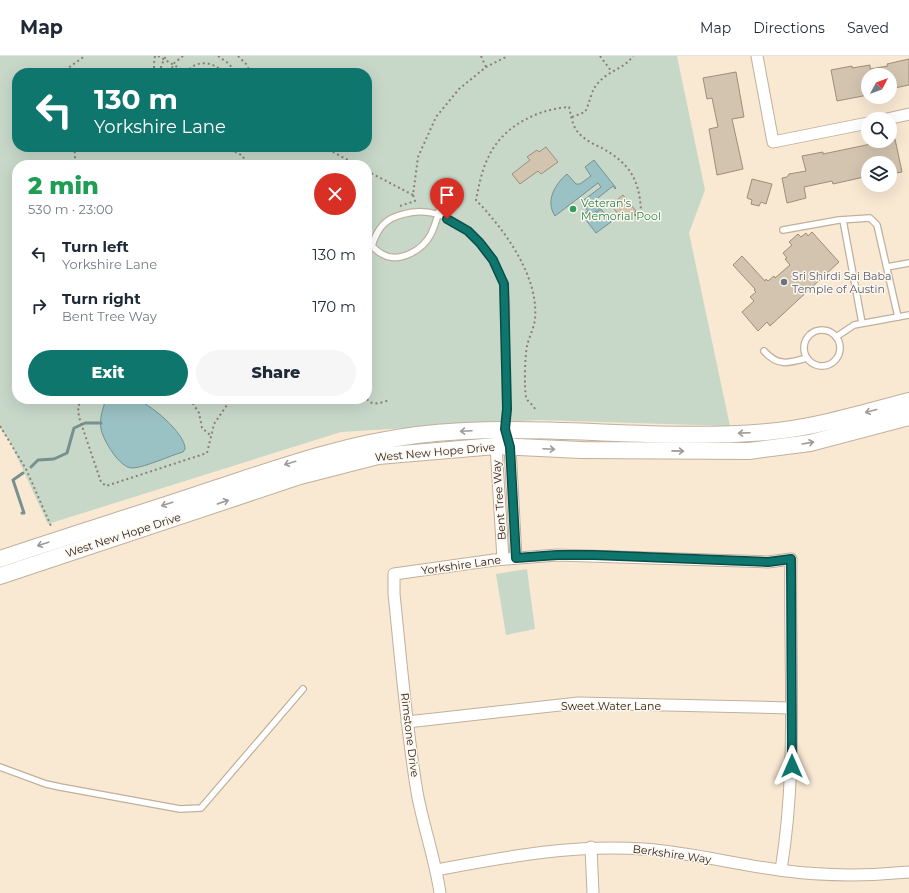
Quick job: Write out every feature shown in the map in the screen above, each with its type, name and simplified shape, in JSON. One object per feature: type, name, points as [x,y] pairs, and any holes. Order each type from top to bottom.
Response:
[{"type":"main road","name":"West New Hope Drive","points":[[0,559],[327,452],[415,435],[505,429],[610,434],[706,434],[768,432],[815,425],[909,401]]},
{"type":"main road","name":"West New Hope Drive","points":[[0,576],[325,469],[378,456],[503,447],[581,450],[749,451],[810,443],[909,417]]},
{"type":"street","points":[[757,56],[773,142],[861,124]]},
{"type":"street","points":[[897,117],[909,114]]},
{"type":"street","name":"Bent Tree Way","points":[[503,559],[503,447],[505,429]]},
{"type":"street","name":"Bent Tree Way","points":[[503,447],[516,558]]},
{"type":"street","name":"Yorkshire Lane","points":[[394,574],[503,559],[587,555],[768,562],[791,559],[791,708]]},
{"type":"street","name":"Rimstone Drive","points":[[394,574],[394,594],[407,722],[417,793],[436,870],[440,893]]},
{"type":"street","name":"Sweet Water Lane","points":[[407,722],[578,703],[791,708]]},
{"type":"street","points":[[781,870],[788,819],[792,766],[791,708]]},
{"type":"street","points":[[591,847],[594,893]]},
{"type":"street","name":"Berkshire Way","points":[[436,870],[500,858],[570,848],[591,847],[645,849],[781,870],[838,874],[909,872]]},
{"type":"lane","points":[[446,190],[437,213],[431,234],[422,245],[412,253],[397,257],[382,254],[372,246],[381,225],[394,216],[417,210],[437,213],[468,231],[480,243],[493,260],[504,284],[507,409],[505,429]]},
{"type":"lane","points":[[783,230],[842,220],[870,218],[877,224],[898,317]]},
{"type":"lane","points":[[842,220],[862,323]]},
{"type":"lane","points":[[887,267],[909,263]]},
{"type":"lane","points":[[836,336],[854,325],[909,315]]},
{"type":"lane","points":[[826,330],[836,336],[839,342],[840,353],[833,362],[828,365],[817,365],[807,358],[804,347],[809,336],[814,332],[826,330]]},
{"type":"lane","points":[[764,351],[780,363],[807,358]]},
{"type":"lane","points":[[0,767],[46,784],[60,787],[180,809],[201,808],[303,689]]},
{"type":"path","points":[[68,68],[85,56]]},
{"type":"path","points":[[154,68],[154,63],[157,56],[179,68]]},
{"type":"path","points":[[162,68],[166,56]]},
{"type":"path","points":[[173,68],[173,64],[183,56]]},
{"type":"path","points":[[218,56],[232,68]]},
{"type":"path","points":[[238,56],[248,68]]},
{"type":"path","points":[[481,56],[486,67]]},
{"type":"path","points":[[372,174],[413,195],[418,157],[436,117],[459,89],[486,67],[508,56]]},
{"type":"path","points":[[600,56],[612,72]]},
{"type":"path","points":[[572,117],[585,112],[596,85],[607,74],[628,63],[633,56]]},
{"type":"path","points":[[191,68],[194,65],[205,63],[214,65],[218,68]]},
{"type":"path","points":[[535,409],[526,397],[526,351],[535,320],[535,310],[527,275],[505,235],[493,218],[476,200],[489,156],[508,132],[534,115],[558,108],[569,107],[574,124],[580,134],[620,160],[630,171],[638,184],[641,210],[628,221]]},
{"type":"path","points":[[235,152],[243,156],[244,160]]},
{"type":"path","points":[[333,152],[348,160]]},
{"type":"path","points":[[372,404],[390,400]]},
{"type":"path","points":[[79,404],[79,417],[103,485],[106,486],[207,453],[210,435],[214,424],[228,404]]},
{"type":"path","points":[[193,404],[199,413],[202,428],[210,435]]},
{"type":"path","points":[[0,426],[26,469],[51,526]]},
{"type":"green space","points":[[0,56],[677,56],[705,190],[689,233],[730,426],[538,420],[341,432],[48,524],[10,442],[0,428]]},
{"type":"green space","points":[[527,569],[535,629],[506,635],[496,574]]},
{"type":"water","points":[[594,160],[616,188],[615,189],[613,186],[594,201],[600,208],[591,215],[589,212],[586,214],[585,213],[588,211],[581,202],[601,187],[598,183],[555,216],[552,210],[551,199],[555,188],[567,174],[576,184],[580,184],[591,176],[585,167]]},
{"type":"water","points":[[601,209],[611,222],[596,233],[586,220]]},
{"type":"water","points":[[105,404],[145,404],[157,412],[173,427],[180,435],[185,449],[183,452],[151,464],[133,468],[128,467],[123,464],[113,453],[102,434],[101,417]]},
{"type":"building","points":[[909,59],[909,85],[897,88],[897,68],[876,68],[888,66],[887,64]]},
{"type":"building","points":[[870,65],[870,68],[861,68],[861,96],[837,101],[831,70],[852,66],[852,68]]},
{"type":"building","points":[[736,72],[744,117],[732,119],[743,169],[717,175],[709,129],[718,127],[712,98],[707,99],[703,78]]},
{"type":"building","points":[[861,146],[861,148],[897,148],[902,172],[897,173],[897,156],[861,156],[861,178],[833,184],[832,181],[804,187],[806,198],[787,203],[782,178],[787,177],[789,174],[806,171],[802,156],[823,152],[823,154]]},
{"type":"building","points":[[546,147],[558,162],[541,174],[538,171],[520,184],[512,174],[530,160],[527,157],[537,150],[539,152]]},
{"type":"building","points":[[752,179],[772,184],[766,204],[761,202],[759,206],[751,204],[752,200],[747,198]]},
{"type":"building","points":[[623,195],[636,211],[624,221],[611,205]]},
{"type":"building","name":"Sri Shirdi Sai Baba Temple of Austin","points":[[812,232],[839,262],[770,326],[767,322],[758,331],[742,312],[754,301],[750,297],[756,292],[754,290],[755,289],[733,265],[742,256],[765,281],[766,279],[768,281],[774,276],[775,278],[790,265],[785,259],[787,258],[783,253],[792,245],[789,242],[798,234],[801,237],[806,233],[808,236]]},
{"type":"waterway","points":[[31,467],[38,460],[54,459],[67,453],[74,428],[85,423],[101,423]]},
{"type":"waterway","points":[[22,513],[24,513],[13,480],[23,473]]},
{"type":"place","name":"Veteran's Memorial Pool","points":[[573,209]]},
{"type":"place","name":"Sri Shirdi Sai Baba Temple of Austin","points":[[784,282]]},
{"type":"route","points":[[447,219],[468,231],[480,243],[493,260],[504,284],[506,310],[507,409],[505,429],[510,447],[516,558],[582,555],[768,562],[791,559],[792,766]]}]
